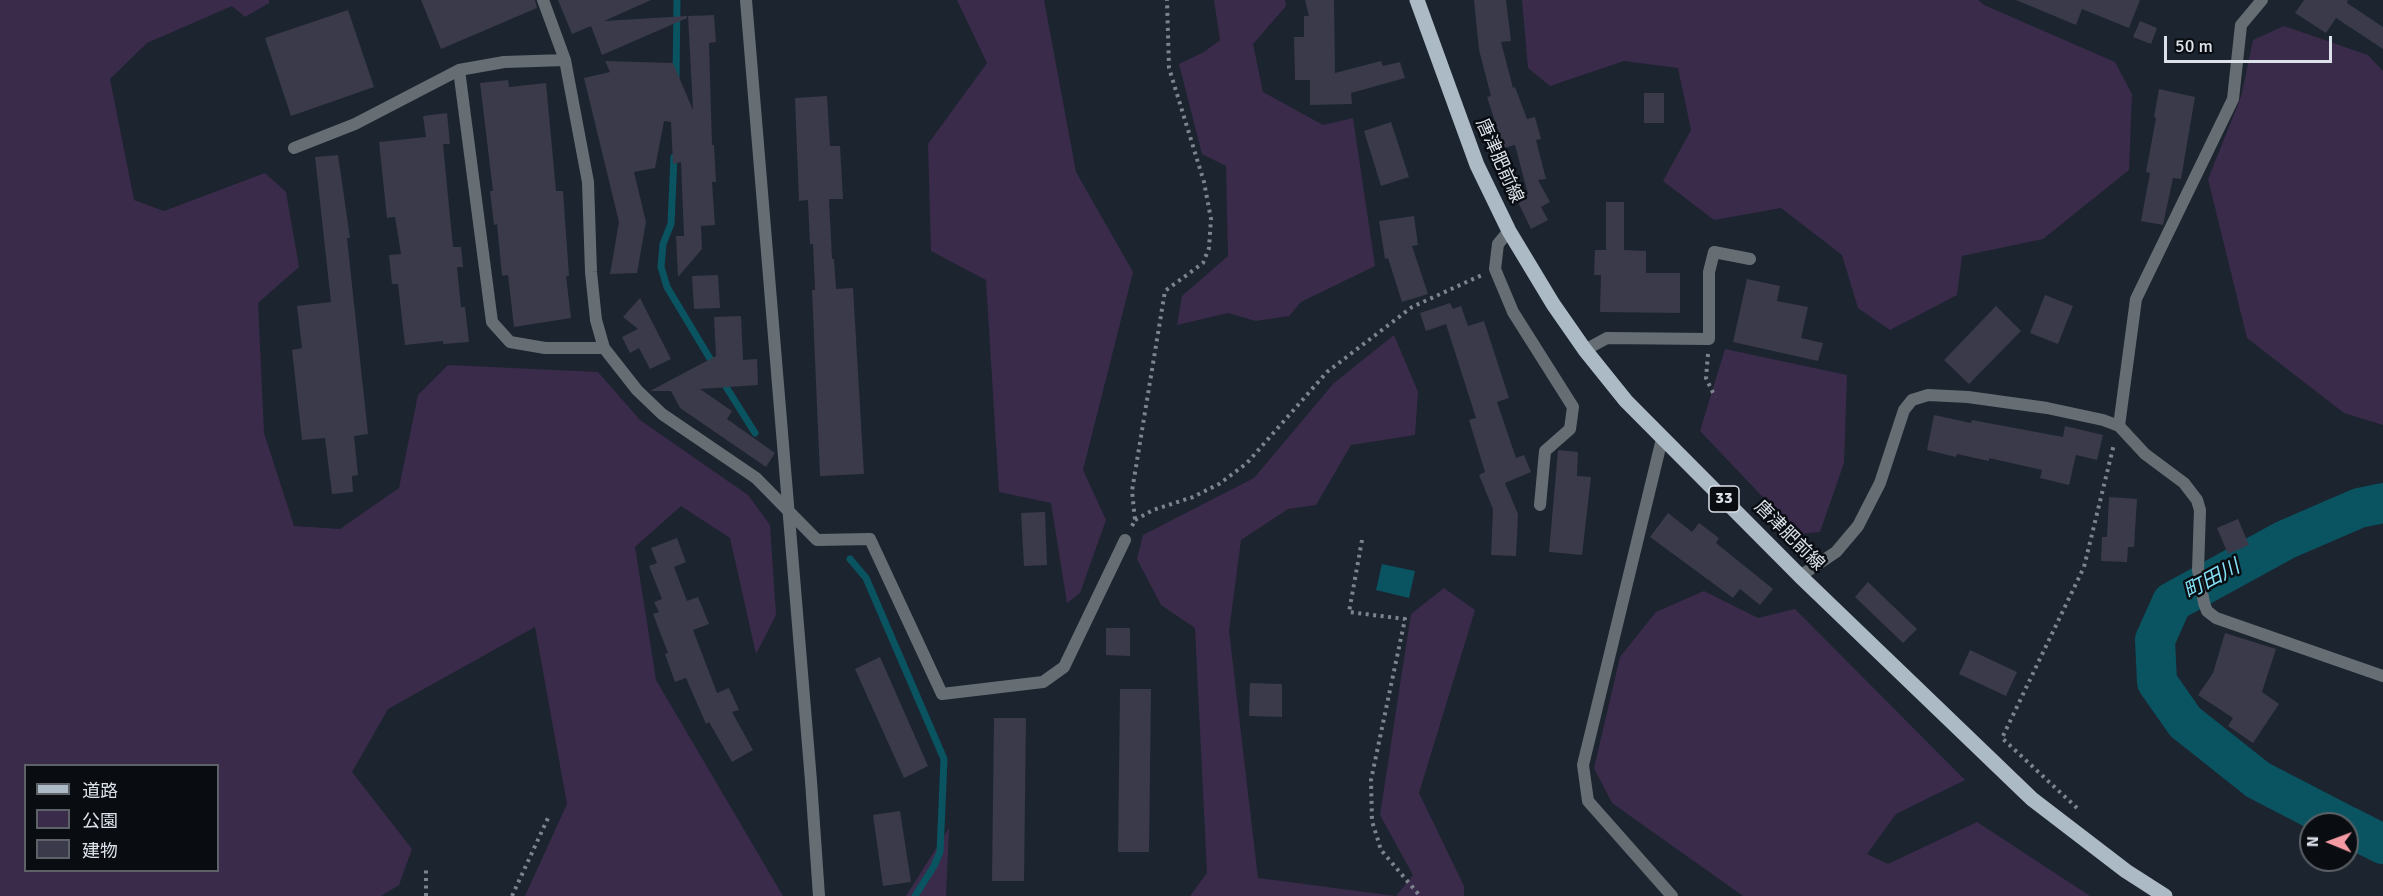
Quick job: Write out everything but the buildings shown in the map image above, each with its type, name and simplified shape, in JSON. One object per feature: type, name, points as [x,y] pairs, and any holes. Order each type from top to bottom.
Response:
[{"type":"main road","name":"唐津肥前線","points":[[1417,0],[1477,165],[1509,231],[1585,350],[1626,401],[1662,440],[1800,576],[2032,799],[2126,872],[2165,896]]},
{"type":"street","points":[[543,0],[565,60],[588,182],[591,272],[596,320],[604,348],[638,390],[663,414],[756,478],[817,540],[870,539],[942,694],[1042,682],[1064,667],[1125,540]]},
{"type":"street","points":[[746,0],[819,896]]},
{"type":"street","points":[[2119,426],[2136,299],[2233,99],[2241,25],[2262,0]]},
{"type":"street","points":[[294,148],[355,124],[459,69],[504,62],[565,60]]},
{"type":"street","points":[[459,69],[492,322],[510,342],[545,348],[604,348]]},
{"type":"street","points":[[1509,231],[1497,244],[1495,269],[1513,312],[1572,407],[1570,429],[1545,451],[1540,505]]},
{"type":"street","points":[[1585,350],[1607,338],[1709,339],[1709,272],[1714,252],[1750,259]]},
{"type":"street","points":[[1800,576],[1836,552],[1857,526],[1880,483],[1904,410],[1912,400],[1928,395],[1968,397],[2047,408],[2103,420],[2119,426],[2145,454],[2184,483],[2198,500],[2200,510],[2198,570],[2207,611],[2216,618],[2383,676]]},
{"type":"street","points":[[1662,440],[1583,765],[1588,801],[1672,896]]},
{"type":"path","points":[[1125,540],[1135,520],[1132,491],[1165,291],[1203,263],[1209,248],[1211,219],[1204,182],[1169,68],[1167,0]]},
{"type":"path","points":[[1135,520],[1153,510],[1193,497],[1219,484],[1247,463],[1327,372],[1412,307],[1495,269]]},
{"type":"path","points":[[1709,339],[1706,378],[1714,397]]},
{"type":"path","points":[[2086,815],[2002,738],[2084,567],[2119,426]]},
{"type":"path","points":[[1362,540],[1349,612],[1405,619],[1371,780],[1372,821],[1381,850],[1420,896]]},
{"type":"path","points":[[513,896],[548,818]]},
{"type":"path","points":[[426,868],[426,896]]},
{"type":"green space","points":[[0,0],[269,0],[269,3],[245,17],[232,6],[147,43],[110,79],[134,200],[164,211],[265,173],[286,192],[299,267],[258,303],[264,433],[294,526],[340,529],[399,488],[418,395],[448,365],[598,372],[640,420],[748,495],[770,525],[776,615],[756,654],[730,538],[681,506],[635,547],[656,680],[783,896],[525,896],[567,804],[535,627],[388,709],[352,772],[412,849],[399,885],[381,896],[0,896]]},
{"type":"green space","points":[[957,0],[1044,0],[1076,172],[1133,272],[1083,470],[1106,520],[1080,593],[1067,603],[1051,503],[999,492],[986,280],[931,251],[928,144],[987,63]]},
{"type":"green space","points":[[1214,0],[1285,0],[1286,6],[1253,44],[1263,92],[1323,125],[1353,118],[1375,266],[1301,302],[1289,316],[1256,321],[1228,313],[1177,325],[1182,296],[1228,256],[1226,166],[1202,154],[1179,64],[1204,52],[1220,40]]},
{"type":"green space","points":[[1522,0],[1978,0],[1984,5],[2115,62],[2132,94],[2129,170],[2043,239],[1962,256],[1957,295],[1890,330],[1858,308],[1842,255],[1781,208],[1714,220],[1663,181],[1691,130],[1678,68],[1624,61],[1550,86],[1528,68]]},
{"type":"green space","points":[[2284,26],[2368,55],[2383,71],[2383,425],[2344,413],[2247,338],[2208,179],[2241,97],[2253,40]]},
{"type":"green space","points":[[1394,335],[1418,392],[1415,435],[1351,445],[1316,505],[1288,509],[1241,540],[1229,631],[1258,878],[1396,896],[1190,896],[1207,873],[1195,628],[1161,605],[1137,559],[1143,535],[1254,478],[1334,383]]},
{"type":"green space","points":[[1725,349],[1847,375],[1844,463],[1820,532],[1798,534],[1700,431]]},
{"type":"green space","points":[[1444,588],[1475,610],[1419,793],[1464,886],[1464,896],[1396,896],[1413,875],[1380,815],[1411,614]]},
{"type":"green space","points":[[1704,591],[1758,618],[1795,609],[1965,780],[1896,814],[1867,854],[1888,864],[1977,822],[2090,896],[1743,896],[1612,803],[1594,768],[1620,657],[1656,612]]},
{"type":"green space","points":[[949,828],[946,896],[906,896]]},
{"type":"water","points":[[1382,564],[1415,571],[1409,598],[1376,590]]},
{"type":"waterway","points":[[676,77],[677,0]]},
{"type":"waterway","points":[[674,157],[671,224],[663,244],[661,267],[667,287],[715,367]]},
{"type":"waterway","points":[[723,382],[755,433]]},
{"type":"waterway","name":"町田川","points":[[2320,812],[2258,780],[2185,722],[2157,682],[2155,640],[2172,602],[2285,540],[2359,508],[2383,503]]},
{"type":"waterway","points":[[850,559],[866,578],[944,759],[940,852],[915,896]]},
{"type":"waterway","name":"町田川","points":[[2359,832],[2383,844]]}]
